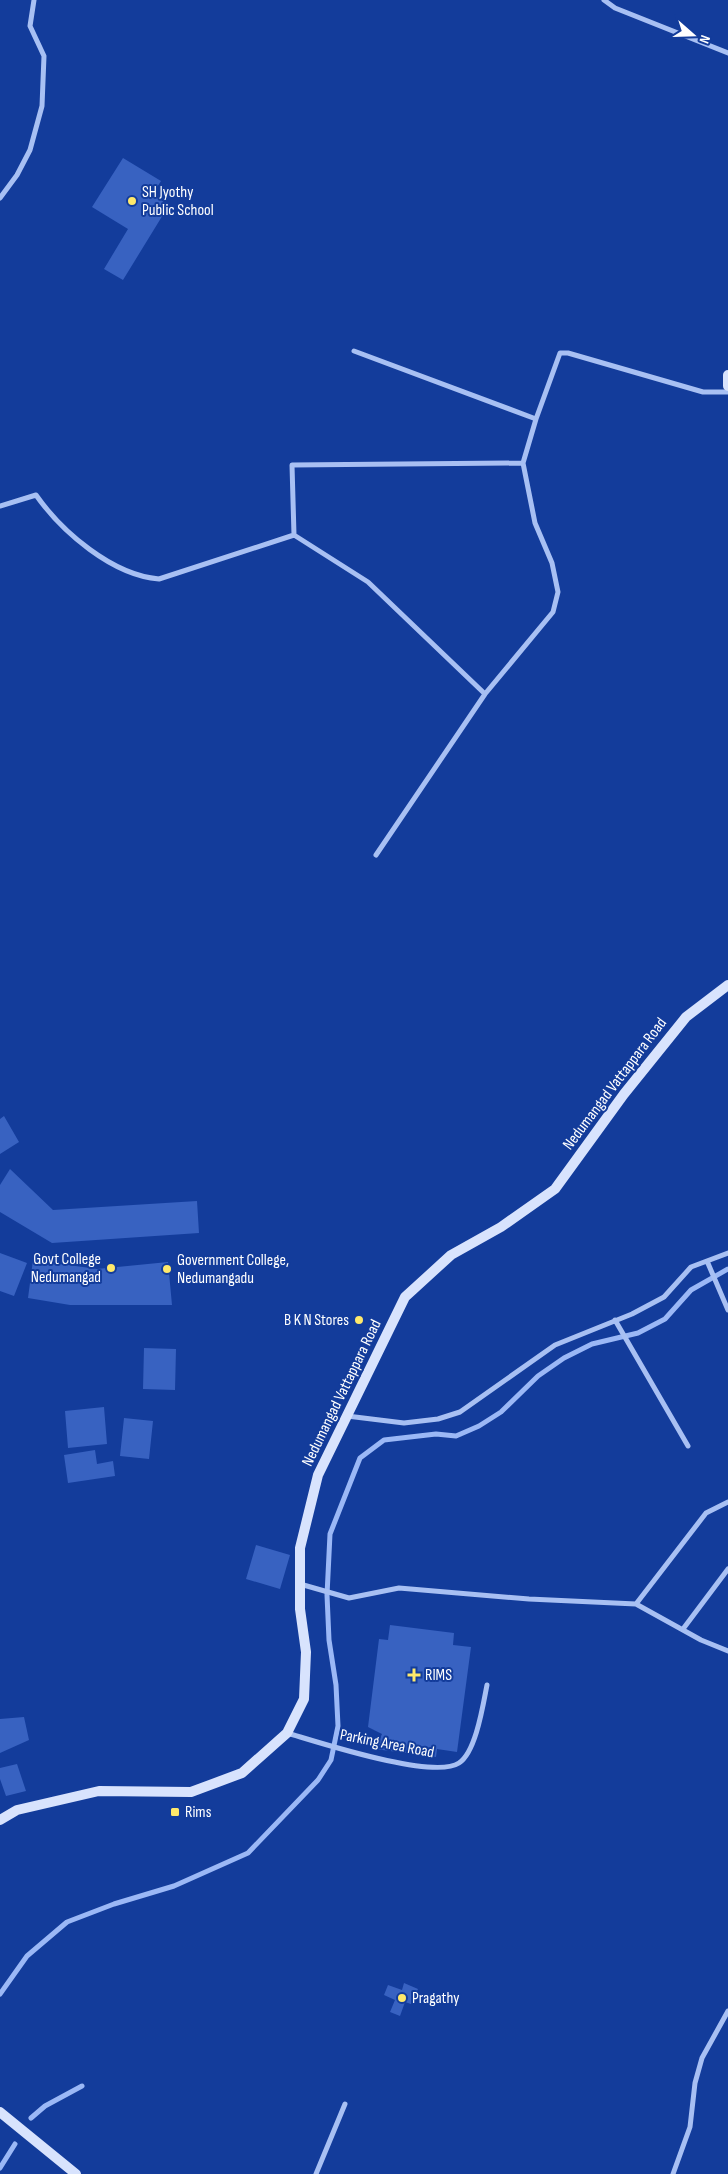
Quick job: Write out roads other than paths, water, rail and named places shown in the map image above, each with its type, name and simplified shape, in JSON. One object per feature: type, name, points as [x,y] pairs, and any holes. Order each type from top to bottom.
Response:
[{"type":"main road","points":[[728,375],[728,386]]},
{"type":"main road","name":"Nedumangad Vattappara Road","points":[[0,1820],[17,1810],[99,1791],[191,1792],[242,1773],[287,1733],[304,1699],[306,1652],[300,1609],[300,1548],[318,1475],[405,1296],[451,1255],[501,1227],[555,1189],[624,1094],[686,1017],[728,985]]},
{"type":"main road","points":[[0,2112],[76,2174]]},
{"type":"street","points":[[0,198],[17,175],[30,150],[42,106],[44,56],[30,26],[34,0]]},
{"type":"street","points":[[604,0],[614,8],[728,53]]},
{"type":"street","points":[[354,351],[536,419]]},
{"type":"street","points":[[376,855],[485,694],[553,612],[558,592],[552,563],[535,523],[523,462],[536,419],[560,353],[568,353],[703,392],[728,392]]},
{"type":"street","points":[[294,535],[292,465],[523,462]]},
{"type":"street","points":[[0,506],[36,495],[47,510],[90,549],[120,569],[144,578],[159,579],[166,577],[294,535]]},
{"type":"street","points":[[294,535],[368,582],[485,694]]},
{"type":"street","points":[[346,1416],[404,1424],[438,1419],[460,1412],[555,1345],[664,1297],[691,1267],[728,1253]]},
{"type":"street","points":[[707,1261],[728,1310]]},
{"type":"street","points":[[615,1320],[688,1446]]},
{"type":"street","points":[[636,1604],[706,1513],[728,1502]]},
{"type":"street","points":[[683,1629],[728,1570]]},
{"type":"street","points":[[300,1584],[349,1598],[399,1588],[529,1599],[636,1604],[728,1652]]},
{"type":"street","name":"Parking Area Road","points":[[287,1733],[353,1752],[436,1768],[458,1763],[470,1750],[487,1685]]},
{"type":"street","points":[[673,2174],[690,2127],[696,2082],[702,2058],[728,2011]]},
{"type":"street","points":[[316,2174],[345,2104]]},
{"type":"waterway","points":[[0,1994],[27,1956],[67,1922],[114,1904],[174,1886],[248,1853],[318,1780],[331,1760],[338,1726],[336,1685],[329,1640],[327,1595],[330,1534],[360,1458],[384,1440],[436,1434],[456,1436],[479,1426],[501,1412],[538,1376],[564,1358],[592,1344],[638,1333],[665,1319],[691,1290],[728,1269]]},
{"type":"waterway","points":[[31,2118],[45,2106],[82,2086]]},
{"type":"waterway","points":[[0,2168],[15,2144]]},
{"type":"place","name":"SH Jyothy Public School","points":[[132,201]]},
{"type":"place","name":"Govt College Nedumangad","points":[[111,1268]]},
{"type":"place","name":"Government College, Nedumangadu","points":[[167,1269]]},
{"type":"place","name":"B K N Stores","points":[[359,1320]]},
{"type":"place","name":"RIMS","points":[[414,1675]]},
{"type":"place","name":"Rims","points":[[175,1812]]},
{"type":"place","name":"Pragathy","points":[[402,1998]]}]
